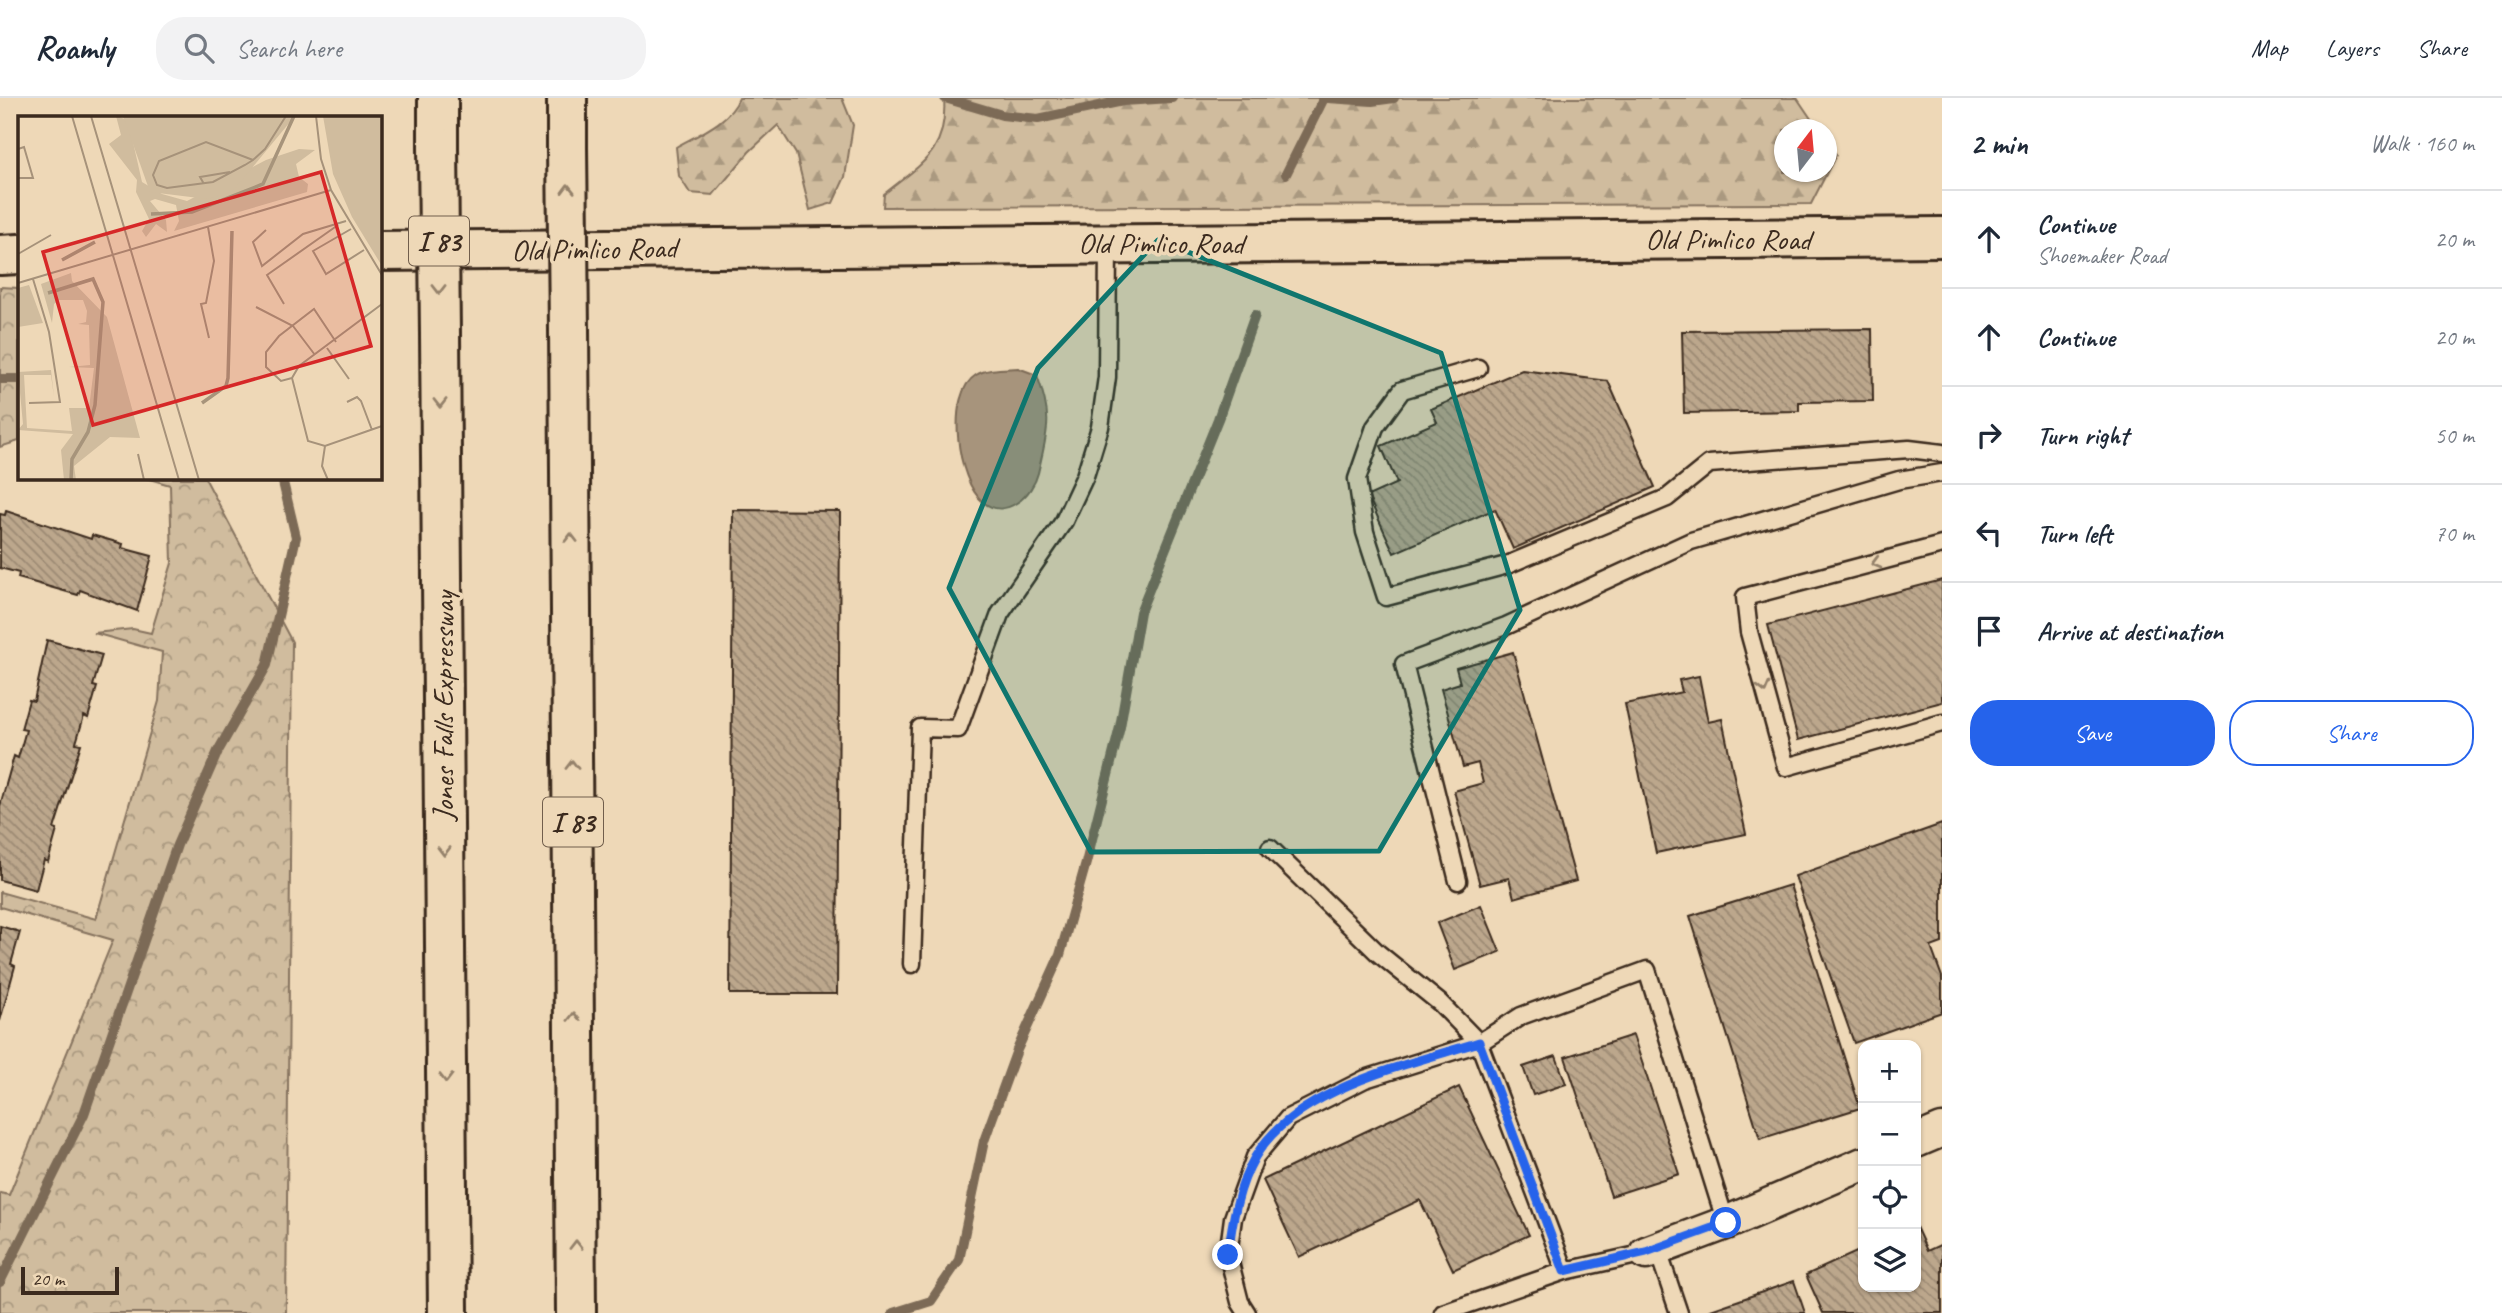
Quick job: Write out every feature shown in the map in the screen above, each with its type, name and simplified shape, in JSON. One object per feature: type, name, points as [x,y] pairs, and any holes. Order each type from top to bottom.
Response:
[{"type":"main road","name":"Jones Falls Expressway","points":[[438,98],[448,1313]]},
{"type":"main road","name":"I 83","points":[[567,98],[576,1313]]},
{"type":"main road","name":"Old Pimlico Road","points":[[382,251],[1942,237]]},
{"type":"main road","points":[[0,255],[18,254]]},
{"type":"street","points":[[1921,1139],[1942,1130]]},
{"type":"street","points":[[1652,1250],[1726,1223],[1858,1166]]},
{"type":"lane","points":[[912,964],[920,728],[958,729],[1000,614],[1064,521],[1086,476],[1100,427],[1107,377],[1108,244]]},
{"type":"lane","points":[[1478,368],[1402,390],[1375,427],[1357,479],[1365,532],[1387,597],[1507,565],[1667,498],[1709,464],[1909,449],[1942,453]]},
{"type":"lane","points":[[1458,881],[1404,664],[1506,626],[1691,541],[1899,480],[1942,473]]},
{"type":"lane","points":[[1942,545],[1745,597],[1749,632],[1786,767],[1942,723]]},
{"type":"lane","points":[[1270,848],[1378,953],[1440,1003],[1479,1042],[1564,1271]]},
{"type":"lane","points":[[1247,1313],[1240,1302],[1228,1255],[1233,1218],[1255,1157],[1288,1118],[1365,1079],[1479,1042],[1521,1016],[1647,970],[1726,1223]]},
{"type":"lane","points":[[1443,1313],[1564,1271],[1652,1250],[1679,1313]]},
{"type":"highlighted area","points":[[1158,240],[1441,353],[1520,610],[1379,851],[1091,852],[949,588],[1038,368]]},
{"type":"green space","points":[[739,98],[842,98],[853,125],[845,177],[833,203],[810,210],[796,154],[778,125],[749,152],[713,195],[690,193],[679,176],[676,147],[721,121],[735,107]]},
{"type":"green space","points":[[944,98],[1797,98],[1811,119],[1774,119],[1774,182],[1822,182],[1811,204],[883,207],[884,194],[920,165],[937,144],[944,116]]},
{"type":"green space","points":[[0,287],[18,288],[18,441],[0,447]]},
{"type":"green space","points":[[153,480],[206,480],[292,642],[286,1313],[0,1313],[0,1193],[9,1195],[113,940],[0,907],[0,892],[96,919],[159,701],[162,652],[94,633],[133,629],[151,633],[172,563],[170,485]]},
{"type":"shaded area","points":[[1018,368],[1037,375],[1047,414],[1044,445],[1038,473],[1031,489],[1009,507],[992,507],[983,502],[974,491],[961,458],[958,438],[960,400],[966,385],[976,375],[991,370]]},
{"type":"building","points":[[1872,329],[1873,401],[1799,402],[1799,411],[1684,413],[1682,331]]},
{"type":"building","points":[[1522,370],[1608,381],[1655,487],[1513,549],[1495,509],[1394,553],[1368,496],[1397,483],[1381,446],[1437,422],[1431,409]]},
{"type":"building","points":[[733,510],[840,511],[837,994],[730,994]]},
{"type":"building","points":[[6,511],[91,539],[92,535],[123,544],[122,548],[152,556],[137,611],[80,590],[78,595],[18,578],[19,573],[0,568],[0,514],[5,515]]},
{"type":"building","points":[[1942,580],[1942,702],[1798,740],[1768,625]]},
{"type":"building","points":[[47,640],[102,655],[88,718],[84,716],[76,743],[81,744],[54,829],[57,830],[48,862],[44,860],[36,890],[0,880],[0,806],[14,756],[18,758],[26,730],[21,729],[29,700],[34,701]]},
{"type":"building","points":[[1513,652],[1576,881],[1514,898],[1509,878],[1480,885],[1454,791],[1483,783],[1478,763],[1463,767],[1441,689],[1460,683],[1456,668]]},
{"type":"building","points":[[1699,676],[1708,722],[1722,719],[1746,834],[1656,853],[1625,704],[1682,692],[1679,680]]},
{"type":"building","points":[[1942,824],[1942,943],[1931,947],[1942,977],[1942,1012],[1854,1043],[1795,876]]},
{"type":"building","points":[[1790,885],[1858,1109],[1760,1139],[1690,916]]},
{"type":"building","points":[[1481,905],[1500,952],[1455,970],[1437,923]]},
{"type":"building","points":[[0,926],[20,932],[11,964],[15,966],[0,1021]]},
{"type":"building","points":[[1633,1035],[1679,1174],[1611,1196],[1565,1057]]},
{"type":"building","points":[[1556,1056],[1566,1084],[1533,1095],[1523,1067]]},
{"type":"building","points":[[1459,1087],[1529,1235],[1453,1270],[1420,1200],[1299,1257],[1263,1180]]},
{"type":"building","points":[[1921,1238],[1927,1251],[1942,1244],[1942,1313],[1823,1313],[1806,1275],[1858,1251],[1858,1292],[1921,1292]]},
{"type":"building","points":[[1794,1281],[1805,1313],[1705,1312]]},
{"type":"waterway","points":[[945,98],[1002,115],[1038,119],[1123,101],[1172,98]]},
{"type":"waterway","points":[[1286,174],[1324,98]]},
{"type":"waterway","points":[[1328,98],[1372,101],[1394,98]]},
{"type":"waterway","points":[[893,1313],[931,1301],[959,1260],[984,1141],[1017,1050],[1060,955],[1086,863],[1120,727],[1140,612],[1218,419],[1255,315]]},
{"type":"waterway","points":[[0,379],[18,379]]},
{"type":"waterway","points":[[0,1282],[84,1114],[177,845],[218,751],[267,665],[296,537],[282,480]]},
{"type":"route","points":[[1228,1255],[1233,1218],[1255,1157],[1288,1118],[1365,1079],[1479,1042],[1564,1271],[1646,1252],[1726,1223]]}]
